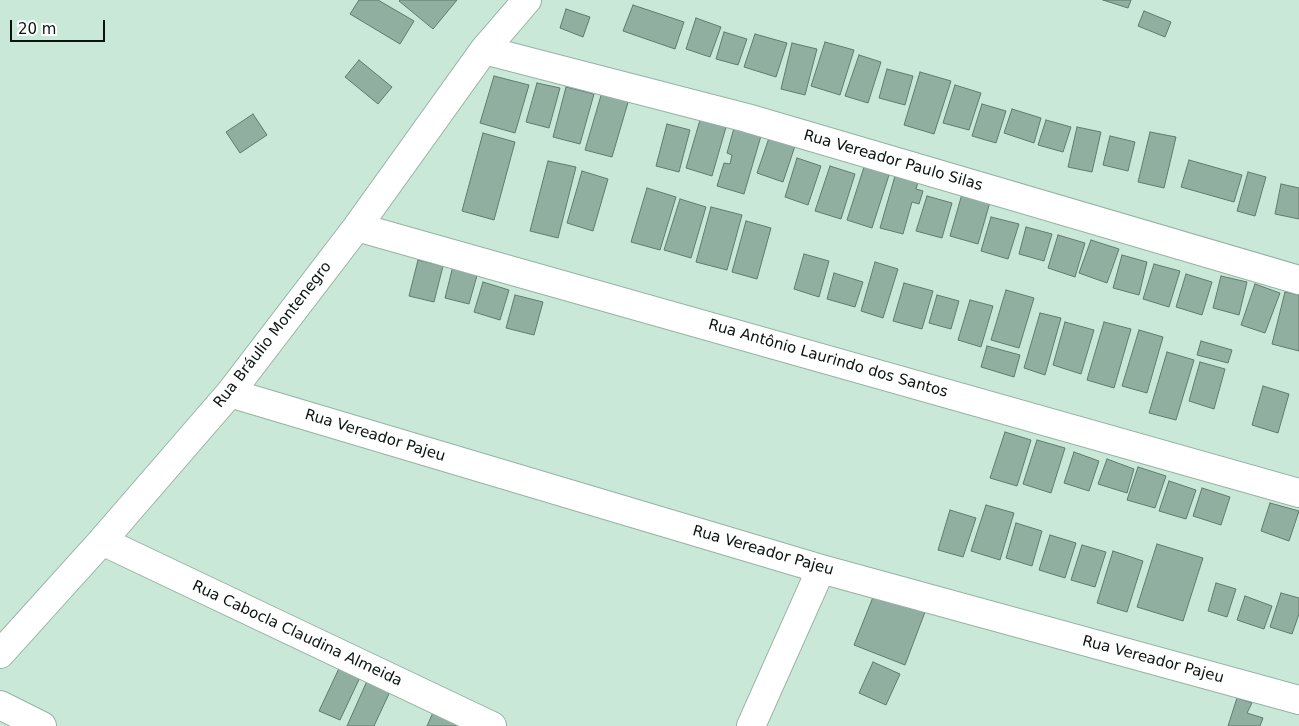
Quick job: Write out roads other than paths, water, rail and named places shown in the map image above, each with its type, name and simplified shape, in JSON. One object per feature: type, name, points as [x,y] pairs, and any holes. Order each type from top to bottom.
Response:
[{"type":"street","name":"Rua Bráulio Montenegro","points":[[0,654],[102,541],[230,393],[357,227],[484,50],[527,0]]},
{"type":"street","name":"Rua Vereador Paulo Silas","points":[[484,50],[747,118],[1299,280]]},
{"type":"street","name":"Rua Antônio Laurindo dos Santos","points":[[357,227],[1299,493]]},
{"type":"street","name":"Rua Vereador Pajeu","points":[[230,393],[821,569],[1299,700]]},
{"type":"street","name":"Rua Cabocla Claudina Almeida","points":[[102,541],[492,726]]},
{"type":"street","points":[[751,726],[821,569]]},
{"type":"street","points":[[0,705],[42,726]]}]
